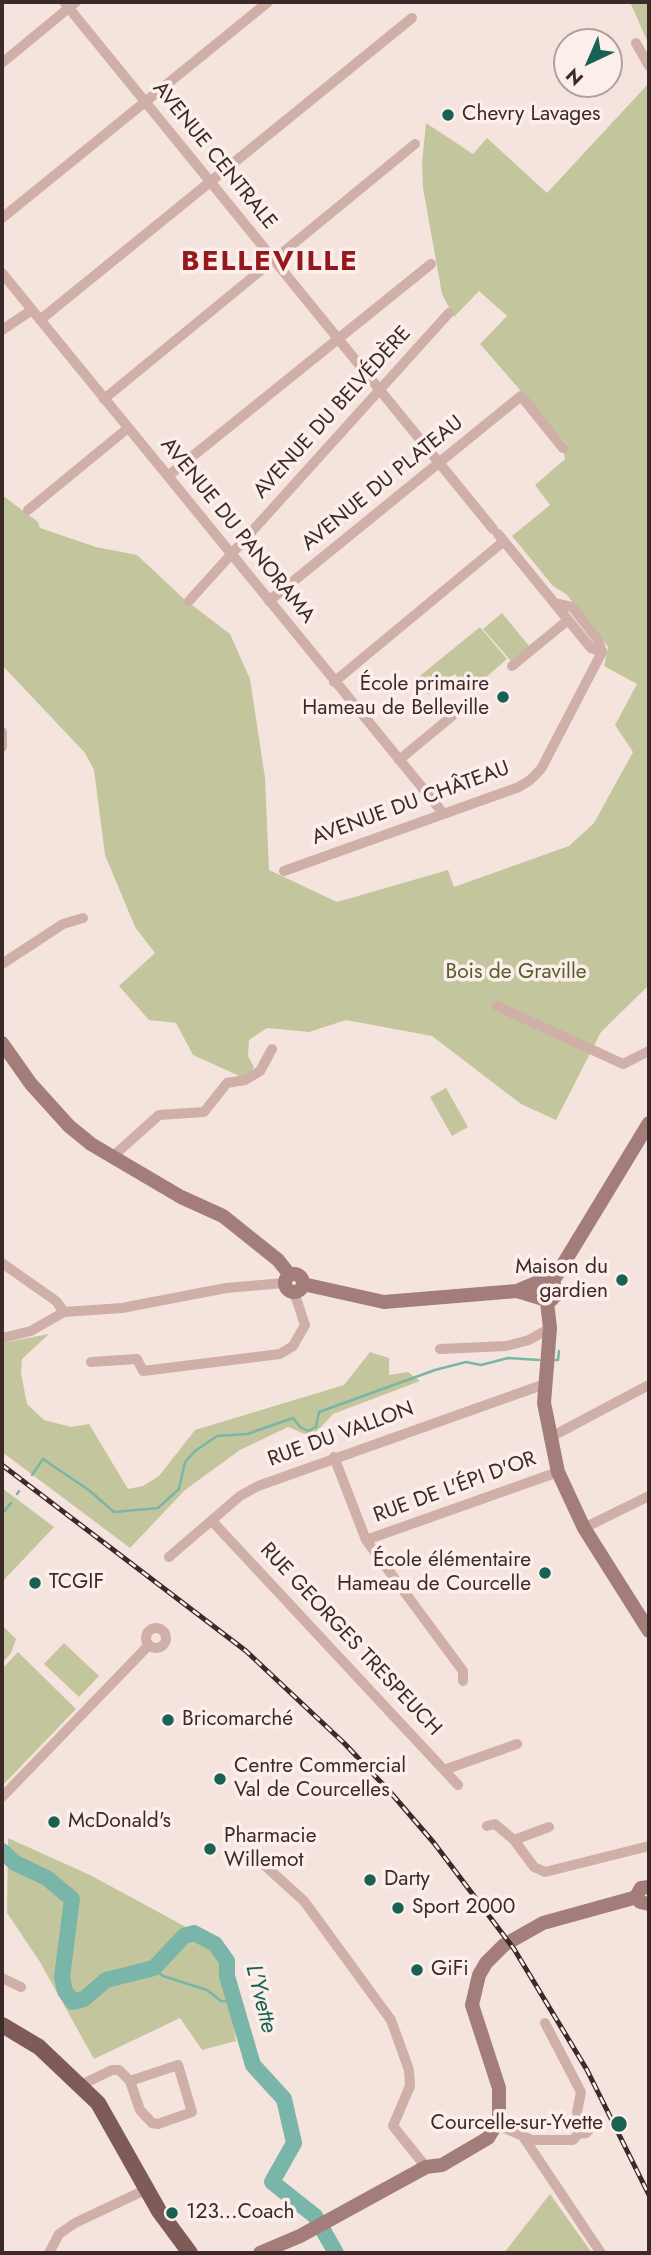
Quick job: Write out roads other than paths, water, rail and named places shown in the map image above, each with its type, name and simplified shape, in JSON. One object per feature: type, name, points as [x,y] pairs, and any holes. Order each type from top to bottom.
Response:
[{"type":"main road","points":[[2,2025],[39,2048],[82,2085],[98,2103],[159,2211],[190,2253]]},
{"type":"street","points":[[2,218],[268,2]]},
{"type":"street","points":[[2,62],[70,4]]},
{"type":"street","name":"AVENUE CENTRALE","points":[[70,4],[144,102],[498,535],[591,648],[602,652]]},
{"type":"street","points":[[40,320],[412,18]]},
{"type":"street","points":[[636,43],[649,66]]},
{"type":"street","points":[[104,399],[415,144]]},
{"type":"street","points":[[168,476],[431,264]]},
{"type":"street","name":"AVENUE DU PANORAMA","points":[[2,273],[443,813]]},
{"type":"street","points":[[2,330],[32,310]]},
{"type":"street","name":"AVENUE DU BELVÉDÈRE","points":[[189,601],[449,313]]},
{"type":"street","name":"AVENUE DU PLATEAU","points":[[269,601],[521,396],[563,448]]},
{"type":"street","points":[[29,510],[128,428]]},
{"type":"street","points":[[334,682],[498,535]]},
{"type":"street","name":"AVENUE CENTRALE","points":[[554,603],[572,607],[598,639],[602,652]]},
{"type":"street","points":[[512,666],[568,620]]},
{"type":"street","name":"AVENUE DU CHÂTEAU","points":[[284,871],[530,780],[541,769],[602,652]]},
{"type":"street","points":[[399,760],[457,712]]},
{"type":"street","points":[[2,732],[2,747]]},
{"type":"street","points":[[2,964],[63,924],[83,918]]},
{"type":"street","points":[[497,1006],[622,1063],[649,1051]]},
{"type":"street","points":[[2,1043],[31,1084],[69,1126],[111,1158],[181,1198],[223,1216],[278,1260],[293,1283],[305,1325],[293,1346],[280,1354],[143,1371],[137,1359],[91,1362]]},
{"type":"street","points":[[111,1158],[159,1115],[204,1112],[228,1083],[245,1080],[260,1071],[272,1049]]},
{"type":"street","points":[[649,1123],[546,1281],[535,1290],[543,1301],[550,1328],[545,1384],[549,1438],[558,1472],[584,1528],[649,1630]]},
{"type":"street","points":[[2,1263],[56,1301],[64,1312]]},
{"type":"street","points":[[2,1338],[31,1331],[64,1312],[122,1308],[226,1288],[293,1283],[384,1302],[517,1292],[546,1281]]},
{"type":"street","points":[[517,1292],[543,1301]]},
{"type":"street","points":[[440,1349],[506,1346],[529,1340],[550,1328]]},
{"type":"street","name":"RUE DU VALLON","points":[[169,1557],[240,1496],[258,1486],[545,1384]]},
{"type":"street","points":[[549,1438],[649,1385]]},
{"type":"street","points":[[334,1457],[366,1540],[463,1671],[463,1681]]},
{"type":"street","name":"RUE DE L'ÉPI D'OR","points":[[366,1540],[558,1472]]},
{"type":"street","points":[[584,1528],[649,1496]]},
{"type":"street","name":"RUE GEORGES TRESPEUCH","points":[[212,1521],[458,1785]]},
{"type":"street","points":[[2,1797],[149,1645]]},
{"type":"street","points":[[444,1770],[517,1744]]},
{"type":"street","points":[[487,1826],[495,1824],[514,1840],[534,1867],[545,1872],[649,1846]]},
{"type":"street","points":[[514,1840],[549,1827]]},
{"type":"street","points":[[262,1863],[304,1901],[391,2020],[409,2070],[410,2085],[393,2126],[426,2167]]},
{"type":"street","points":[[260,2253],[329,2221],[426,2167],[442,2165],[480,2144],[497,2124],[499,2088],[472,2005],[479,1975],[486,1963],[503,1945],[543,1923],[643,1900],[641,1888],[649,1887]]},
{"type":"street","points":[[2,1978],[22,1987]]},
{"type":"street","points":[[497,2124],[524,2138],[573,2140],[581,2128],[577,2112],[582,2092],[545,2023]]},
{"type":"street","points":[[82,2085],[112,2070],[119,2070],[130,2081],[140,2110],[152,2123],[158,2124],[192,2112],[178,2065],[130,2081]]},
{"type":"street","points":[[524,2138],[601,2253]]},
{"type":"street","points":[[49,2253],[59,2234],[95,2212],[147,2189]]},
{"type":"waterway","points":[[555,1360],[558,1360],[559,1351]]},
{"type":"waterway","points":[[32,1475],[43,1459],[90,1491],[114,1512],[158,1508],[179,1489],[185,1462],[195,1451],[217,1436],[247,1434],[293,1418],[300,1427],[308,1431],[316,1427],[319,1412],[435,1370],[466,1362],[481,1365],[508,1358],[539,1360]]},
{"type":"waterway","points":[[2,1514],[11,1503]]},
{"type":"waterway","name":"L'Yvette","points":[[2,1851],[15,1863],[47,1878],[72,1899],[62,1977],[65,1991],[73,2002],[84,1999],[106,1980],[154,1968],[184,1936],[194,1933],[215,1944],[227,1961],[227,1976],[253,2065],[284,2099],[294,2143],[272,2182],[315,2216],[336,2253]]},
{"type":"waterway","points":[[154,1968],[163,1976],[207,1990],[221,2001],[234,2002]]},
{"type":"railway","points":[[2,1465],[246,1651],[345,1744],[391,1793],[434,1843],[514,1949],[587,2070],[649,2195]]},
{"type":"place","name":"Chevry Lavages","points":[[448,115]]},
{"type":"place","name":"École primaire Hameau de Belleville","points":[[503,697]]},
{"type":"place","name":"Maison du gardien","points":[[622,1280]]},
{"type":"place","name":"École élémentaire Hameau de Courcelle","points":[[545,1573]]},
{"type":"place","name":"TCGIF","points":[[35,1583]]},
{"type":"place","name":"Bricomarché","points":[[168,1720]]},
{"type":"place","name":"Centre Commercial Val de Courcelles","points":[[220,1779]]},
{"type":"place","name":"McDonald's","points":[[54,1822]]},
{"type":"place","name":"Pharmacie Willemot","points":[[210,1849]]},
{"type":"place","name":"Darty","points":[[370,1880]]},
{"type":"place","name":"Sport 2000","points":[[398,1908]]},
{"type":"place","name":"GiFi","points":[[417,1970]]},
{"type":"place","name":"Courcelle-sur-Yvette","points":[[619,2124]]},
{"type":"place","name":"123...Coach","points":[[172,2213]]},
{"type":"district","name":"BELLEVILLE","points":[[270,263]]},
{"type":"park label","name":"Bois de Graville","points":[[516,973]]}]
